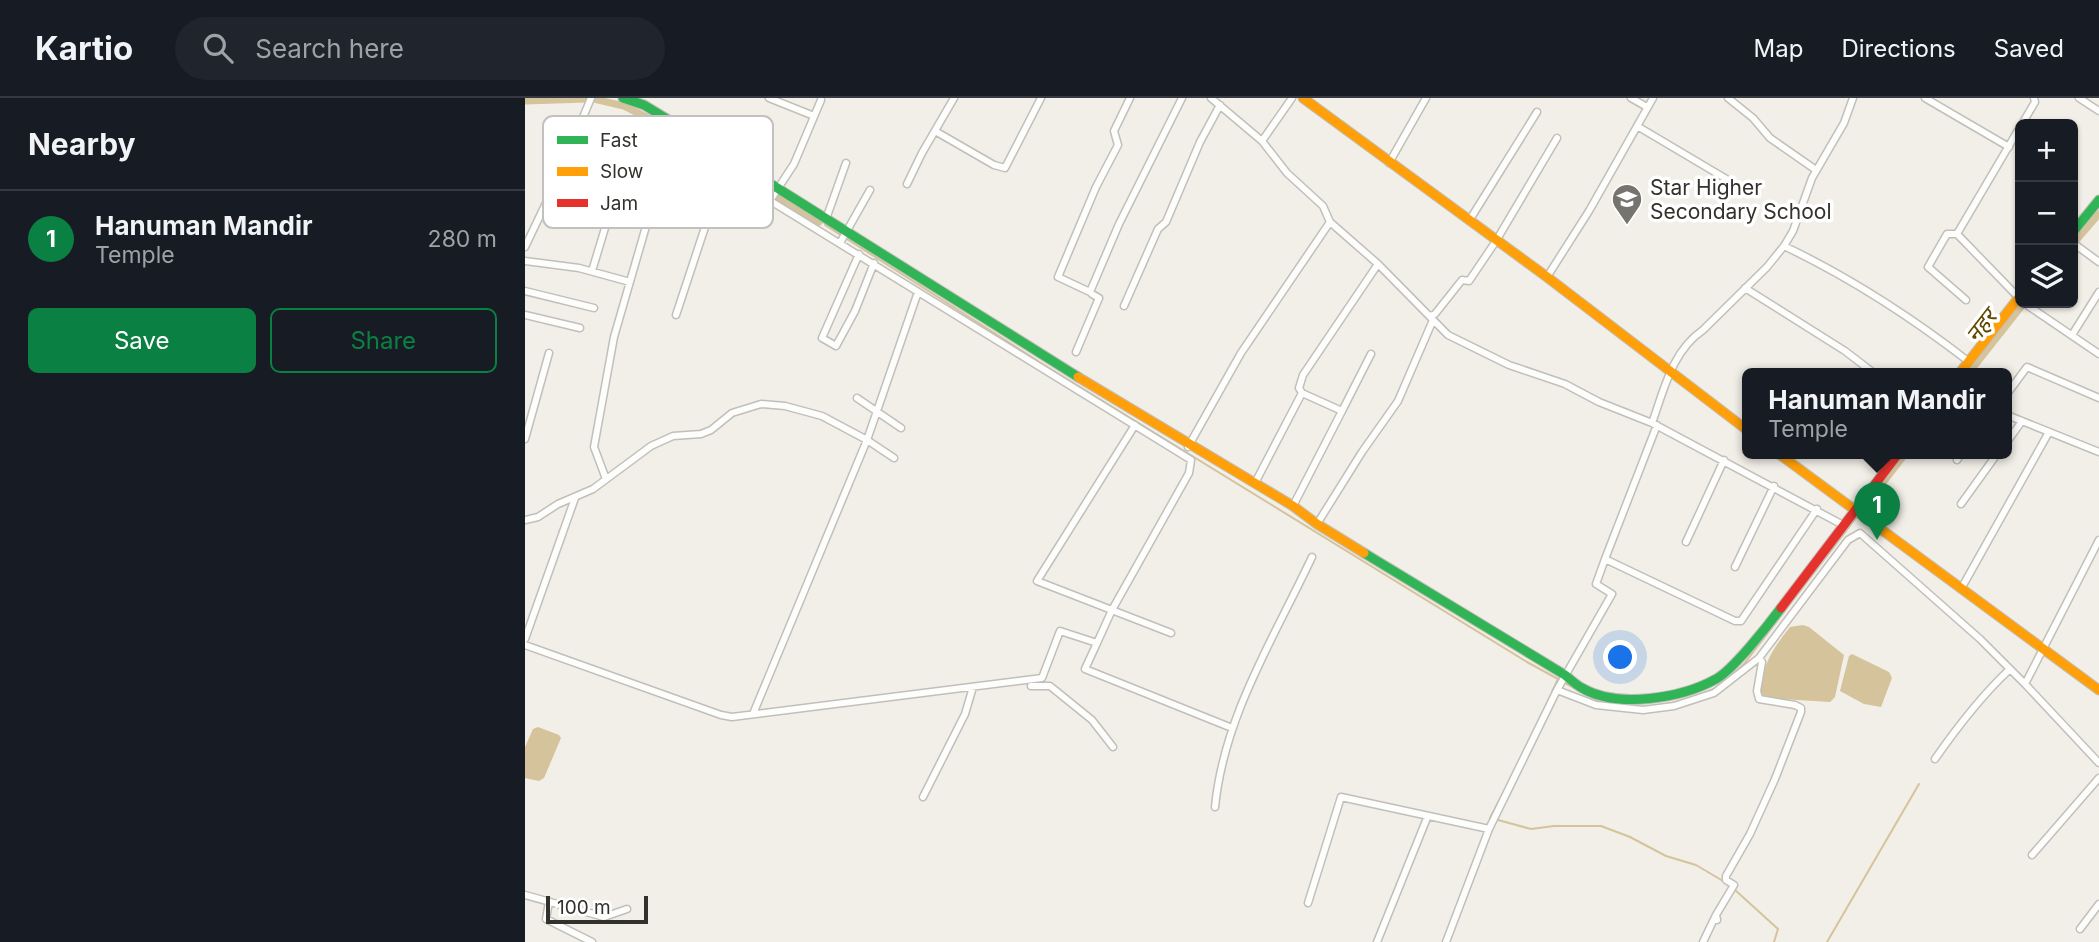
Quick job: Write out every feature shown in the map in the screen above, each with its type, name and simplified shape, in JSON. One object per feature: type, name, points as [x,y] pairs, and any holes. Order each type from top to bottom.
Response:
[{"type":"street","points":[[584,116],[591,98]]},
{"type":"street","points":[[623,98],[644,105],[662,116]]},
{"type":"street","points":[[769,98],[814,116]]},
{"type":"street","points":[[907,184],[954,98]]},
{"type":"street","points":[[935,131],[994,165],[1005,168],[1041,98]]},
{"type":"street","points":[[1130,98],[1114,131],[1118,145],[1096,187],[1058,277],[1090,292],[1119,224],[1182,98]]},
{"type":"street","points":[[1211,98],[1262,141],[1287,173],[1323,206],[1330,222],[1378,264],[1448,335],[1509,365],[1565,384],[1654,424],[1843,525]]},
{"type":"street","points":[[1262,141],[1292,98]]},
{"type":"street","points":[[1303,98],[1547,277],[1742,425]]},
{"type":"street","points":[[1389,163],[1426,98]]},
{"type":"street","points":[[1631,98],[1647,107]]},
{"type":"street","points":[[1547,277],[1589,211],[1653,98]]},
{"type":"street","points":[[1728,98],[1753,118],[1770,138],[1816,170]]},
{"type":"street","points":[[1446,942],[1489,829],[1557,690],[1612,594],[1596,583],[1654,424],[1670,370],[1692,337],[1703,330],[1784,246],[1793,231],[1799,209],[1816,170],[1844,123],[1853,98]]},
{"type":"street","points":[[1924,98],[2009,147]]},
{"type":"street","points":[[2025,119],[2035,102],[2033,98]]},
{"type":"street","points":[[2079,98],[2099,111]]},
{"type":"street","points":[[773,196],[794,164],[821,100]]},
{"type":"street","points":[[1124,306],[1158,229],[1166,222],[1200,142],[1220,105]]},
{"type":"street","points":[[1469,221],[1537,111]]},
{"type":"street","points":[[1637,126],[1750,193]]},
{"type":"street","points":[[1957,234],[2015,136]]},
{"type":"street","points":[[1317,524],[1398,401],[1432,318],[1462,280],[1469,281],[1557,138]]},
{"type":"street","points":[[826,219],[846,163]]},
{"type":"street","points":[[773,185],[1186,449],[1191,460],[1189,473],[1112,610],[1084,669],[1232,728]]},
{"type":"street","points":[[840,243],[870,190]]},
{"type":"street","points":[[773,200],[1135,425],[1255,483],[1317,524],[1565,675],[1583,689],[1601,695],[1639,700],[1664,698],[1718,678],[1765,629],[1894,459]]},
{"type":"street","points":[[2078,226],[2099,200]]},
{"type":"street","points":[[525,247],[543,209]]},
{"type":"street","points":[[1186,449],[1241,353],[1330,222]]},
{"type":"street","points":[[592,271],[605,228]]},
{"type":"street","points":[[606,480],[594,447],[614,337],[646,228]]},
{"type":"street","points":[[676,315],[706,228]]},
{"type":"street","points":[[1966,300],[1927,267],[1947,234],[1957,234],[2015,293]]},
{"type":"street","points":[[1784,246],[1835,271],[1929,331],[1968,361]]},
{"type":"street","points":[[2078,247],[2099,262]]},
{"type":"street","points":[[859,254],[823,338],[836,346],[855,311],[874,263]]},
{"type":"street","points":[[525,261],[592,271],[630,282]]},
{"type":"street","points":[[1342,411],[1302,393],[1299,388],[1303,375],[1378,264]]},
{"type":"street","points":[[1745,288],[1867,368]]},
{"type":"street","points":[[525,291],[594,308]]},
{"type":"street","points":[[753,714],[867,440],[918,292]]},
{"type":"street","points":[[2071,335],[2099,292]]},
{"type":"street","points":[[1076,352],[1099,298],[1092,293]]},
{"type":"street","points":[[1963,368],[2015,308]]},
{"type":"street","points":[[2033,308],[2099,354]]},
{"type":"street","points":[[525,315],[580,328]]},
{"type":"street","points":[[525,439],[549,353]]},
{"type":"street","points":[[1293,506],[1371,354]]},
{"type":"street","points":[[2012,387],[2027,367],[2099,398]]},
{"type":"street","points":[[1255,483],[1302,393]]},
{"type":"street","points":[[857,398],[901,428]]},
{"type":"street","points":[[525,520],[538,517],[558,504],[593,489],[651,446],[673,436],[701,434],[711,430],[732,413],[761,404],[785,406],[821,416],[867,440],[894,458]]},
{"type":"street","points":[[2012,417],[2099,452]]},
{"type":"street","points":[[2012,435],[2022,421]]},
{"type":"street","points":[[1135,425],[1037,581],[1171,634]]},
{"type":"street","points":[[1961,589],[2049,432]]},
{"type":"street","points":[[1786,459],[2099,690]]},
{"type":"street","points":[[1961,504],[1993,459]]},
{"type":"street","points":[[1686,542],[1724,460]]},
{"type":"street","points":[[1735,568],[1774,486]]},
{"type":"street","points":[[525,639],[575,498]]},
{"type":"street","points":[[1605,559],[1703,607],[1741,621],[1817,509]]},
{"type":"street","points":[[1557,690],[1596,705],[1643,710],[1658,709],[1714,693],[1759,658],[1848,540],[1860,533],[1980,639],[2099,763]]},
{"type":"street","points":[[2025,684],[2099,540]]},
{"type":"street","points":[[2090,556],[2099,561]]},
{"type":"street","points":[[1215,807],[1217,779],[1232,728],[1251,679],[1312,557]]},
{"type":"street","points":[[525,645],[721,715],[732,716],[1042,678],[1060,631],[1097,643]]},
{"type":"street","points":[[1703,942],[1734,885],[1726,880],[1726,876],[1750,834],[1801,712],[1795,705],[1759,699],[1757,691],[1762,662],[1759,658]]},
{"type":"street","points":[[1935,759],[1989,689],[2010,669]]},
{"type":"street","points":[[1031,686],[1050,686],[1092,720],[1113,747]]},
{"type":"street","points":[[923,797],[965,714],[973,687]]},
{"type":"street","points":[[2032,855],[2099,778]]},
{"type":"street","points":[[1308,903],[1341,797],[1427,818],[1489,829]]},
{"type":"street","points":[[1377,942],[1427,818]]},
{"type":"street","points":[[525,895],[604,918],[627,909]]},
{"type":"street","points":[[549,902],[546,919],[592,942]]},
{"type":"street","points":[[2080,929],[2099,904]]},
{"type":"shaded area","points":[[1803,625],[1844,655],[1835,697],[1830,702],[1768,698],[1760,693],[1763,673],[1773,650],[1790,627]]},
{"type":"shaded area","points":[[1852,654],[1889,672],[1892,678],[1881,707],[1864,704],[1840,691],[1849,656]]},
{"type":"shaded area","points":[[538,727],[561,738],[544,778],[539,781],[525,778],[525,747],[533,729]]},
{"type":"waterway","name":"नहर","points":[[525,101],[587,99]]},
{"type":"waterway","name":"नहर","points":[[594,99],[624,106],[644,116]]},
{"type":"waterway","name":"नहर","points":[[773,194],[819,222]]},
{"type":"waterway","name":"नहर","points":[[2078,238],[2099,214]]},
{"type":"waterway","points":[[825,225],[842,236]]},
{"type":"waterway","points":[[847,239],[1041,363],[1558,679],[1552,692]]},
{"type":"waterway","name":"नहर","points":[[1973,368],[2020,308]]},
{"type":"waterway","name":"नहर","points":[[1862,510],[1901,459]]},
{"type":"waterway","points":[[1731,676],[1744,664],[1856,518]]},
{"type":"waterway","points":[[1565,683],[1576,689]]},
{"type":"waterway","points":[[1699,695],[1716,688]]},
{"type":"waterway","points":[[1587,695],[1597,701],[1621,705]]},
{"type":"waterway","points":[[1545,709],[1550,697]]},
{"type":"waterway","points":[[1668,704],[1680,701]]},
{"type":"waterway","points":[[1641,707],[1653,706]]},
{"type":"waterway","points":[[1827,942],[1919,784]]},
{"type":"waterway","points":[[1490,818],[1502,795]]},
{"type":"waterway","points":[[1498,820],[1531,829],[1601,826],[1630,837],[1666,856],[1696,865],[1723,881]]},
{"type":"waterway","points":[[1734,889],[1778,929],[1774,942]]},
{"type":"traffic: fast","points":[[623,98],[644,105],[662,116]]},
{"type":"traffic: fast","points":[[773,185],[1078,377]]},
{"type":"traffic: fast","points":[[2078,226],[2099,200]]},
{"type":"traffic: fast","points":[[1364,553],[1565,675],[1580,687],[1613,698],[1668,696],[1716,679],[1741,657],[1781,608]]},
{"type":"traffic: slow","points":[[1303,98],[1547,277],[1742,426]]},
{"type":"traffic: slow","points":[[1964,368],[2015,302]]},
{"type":"traffic: slow","points":[[1078,377],[1293,506],[1364,553]]},
{"type":"traffic: slow","points":[[1786,459],[2099,690]]},
{"type":"traffic: jam","points":[[1781,608],[1894,459]]},
{"type":"place","name":"Star Higher Secondary School","points":[[1627,226]]},
{"type":"place","name":"Hanuman Mandir","points":[[1877,540]]}]
